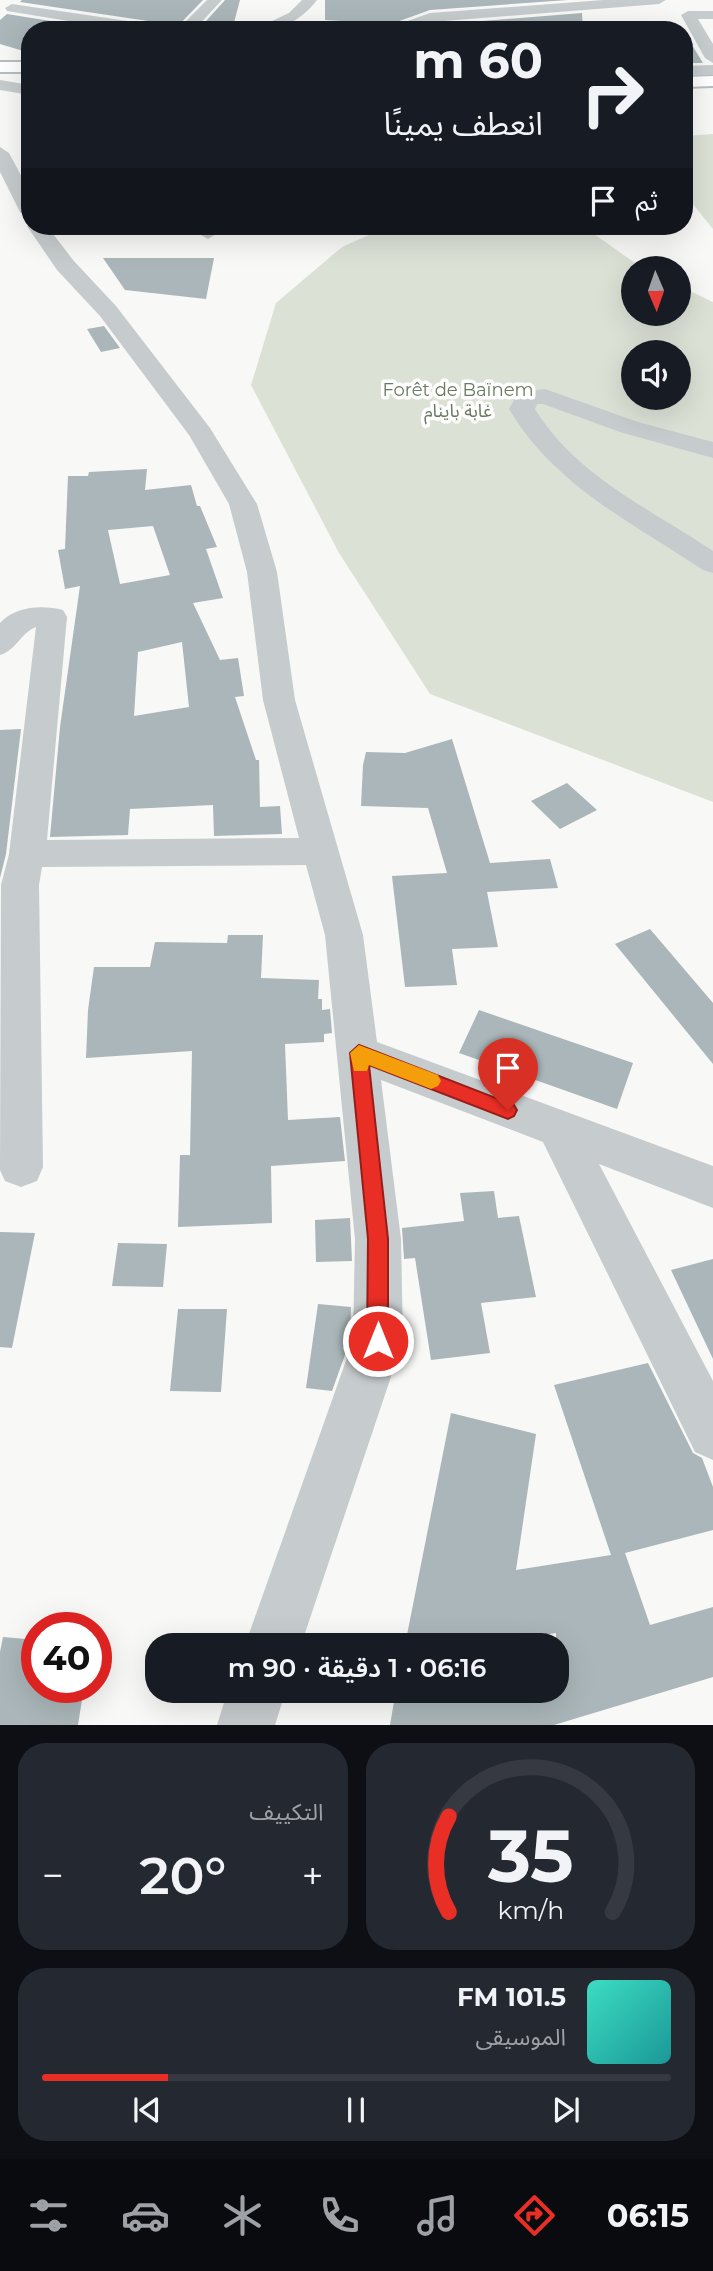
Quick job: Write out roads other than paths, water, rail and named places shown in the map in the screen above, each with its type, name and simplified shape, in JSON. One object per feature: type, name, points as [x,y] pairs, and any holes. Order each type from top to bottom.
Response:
[{"type":"main road","points":[[0,67],[21,67]]},
{"type":"main road","points":[[693,82],[713,81]]},
{"type":"street","points":[[32,21],[48,15],[69,0]]},
{"type":"street","points":[[194,21],[215,0]]},
{"type":"street","points":[[282,21],[294,16],[310,0]]},
{"type":"street","points":[[414,21],[427,14],[426,6],[452,16],[659,0]]},
{"type":"street","points":[[12,8],[80,21]]},
{"type":"street","points":[[691,21],[688,15],[713,15]]},
{"type":"street","points":[[693,24],[713,58]]},
{"type":"street","points":[[693,71],[713,70]]},
{"type":"street","points":[[0,85],[21,83]]},
{"type":"street","points":[[0,85],[21,88]]},
{"type":"street","points":[[0,153],[21,194]]},
{"type":"street","points":[[43,235],[65,265],[108,311],[201,433],[243,504],[262,572],[279,700],[344,935],[378,1239],[378,1341],[277,1633]]},
{"type":"street","points":[[713,450],[629,427],[545,397],[527,398],[522,409],[528,422],[564,464],[713,564]]},
{"type":"street","points":[[0,645],[15,622],[27,616],[52,617],[27,854],[20,885],[21,1167]]},
{"type":"street","points":[[27,854],[320,851]]},
{"type":"street","points":[[359,1053],[713,1187]]},
{"type":"street","points":[[559,1130],[713,1434]]},
{"type":"street","points":[[246,1725],[253,1703]]},
{"type":"street","points":[[259,1703],[262,1725]]},
{"type":"park label","name":"Forêt de Baïnem غابة باينام","points":[[458,400]]}]
